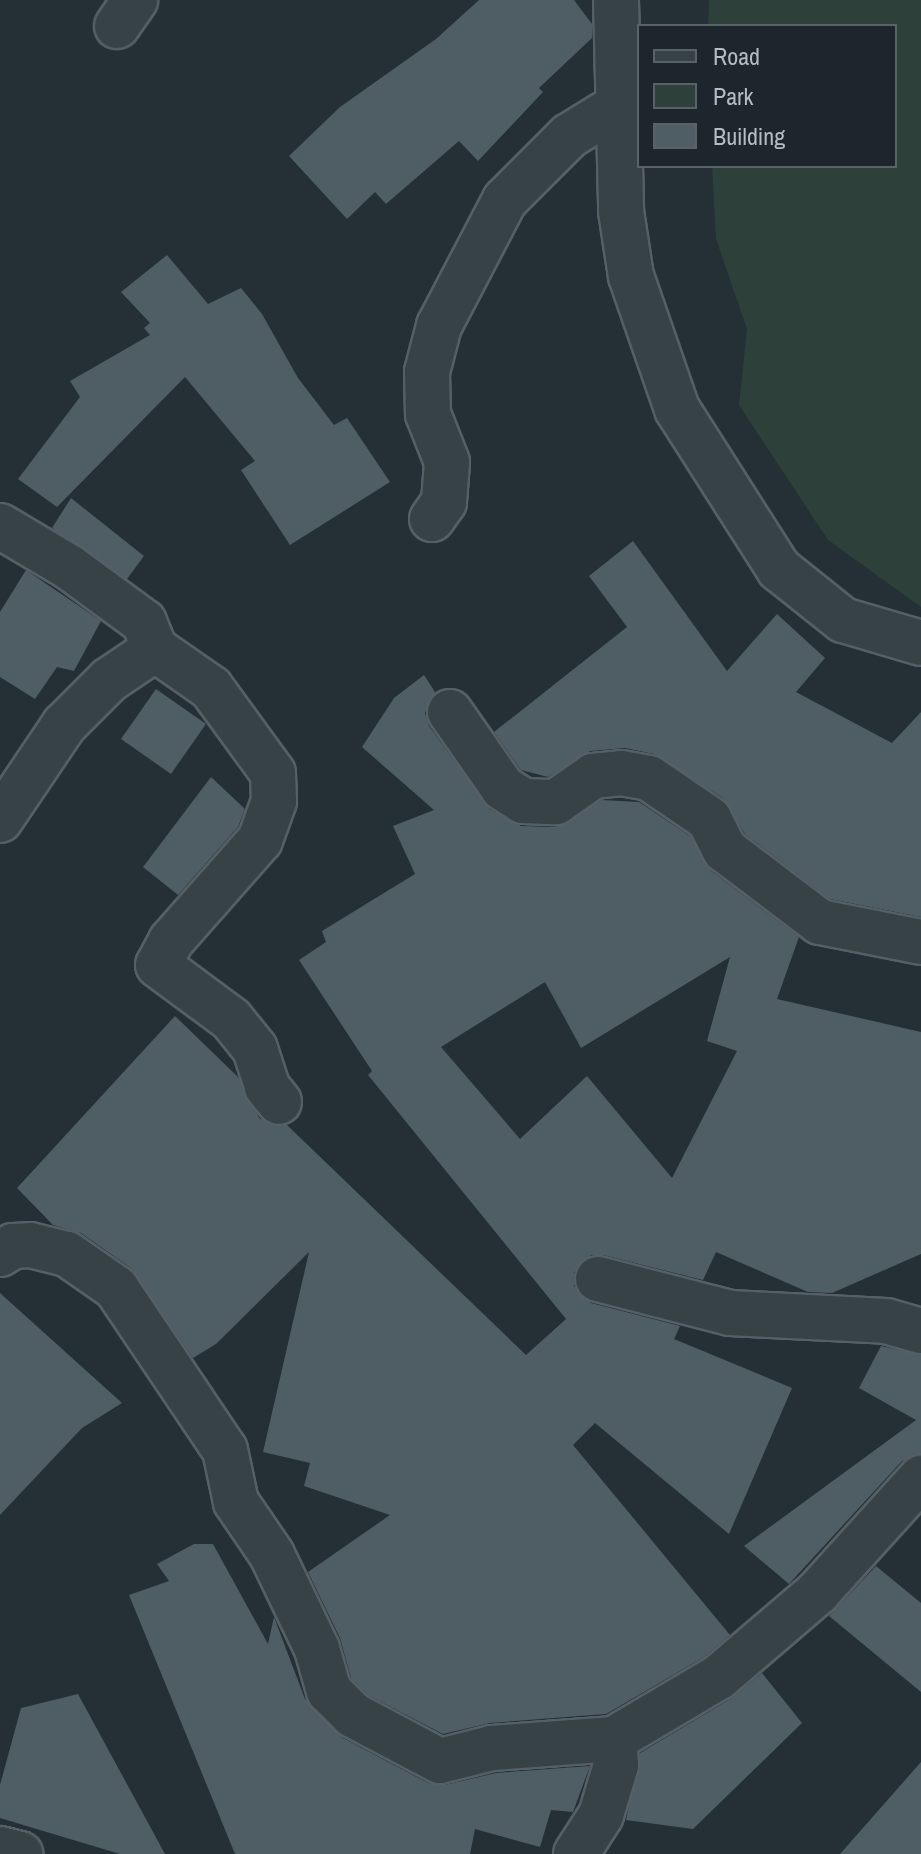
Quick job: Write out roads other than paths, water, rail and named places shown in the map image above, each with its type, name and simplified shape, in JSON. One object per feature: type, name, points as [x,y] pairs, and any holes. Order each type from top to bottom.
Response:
[{"type":"street","points":[[616,0],[616,107],[621,211],[631,276],[677,409],[779,569],[843,620],[921,643]]},
{"type":"street","points":[[432,519],[444,502],[447,462],[428,414],[427,372],[439,326],[505,200],[569,136],[616,107]]},
{"type":"street","points":[[0,526],[69,567],[144,622],[155,649],[211,688],[273,773],[274,801],[260,840],[171,941],[158,965],[231,1019],[255,1049],[267,1087],[279,1102]]},
{"type":"street","points":[[6,797],[64,725],[109,680],[155,649]]},
{"type":"street","points":[[450,712],[503,788],[523,801],[556,802],[593,776],[621,773],[649,778],[709,819],[725,850],[820,922],[921,942]]},
{"type":"street","points":[[4,1244],[67,1254],[116,1288],[225,1450],[236,1502],[272,1555],[317,1649],[329,1691],[353,1715],[440,1761],[492,1748],[614,1739],[741,1658],[818,1592],[921,1478]]},
{"type":"street","points":[[598,1279],[730,1313],[886,1321],[921,1331]]},
{"type":"street","points":[[576,1854],[601,1815],[616,1765],[614,1739]]},
{"type":"street","points":[[0,1849],[20,1854]]}]
